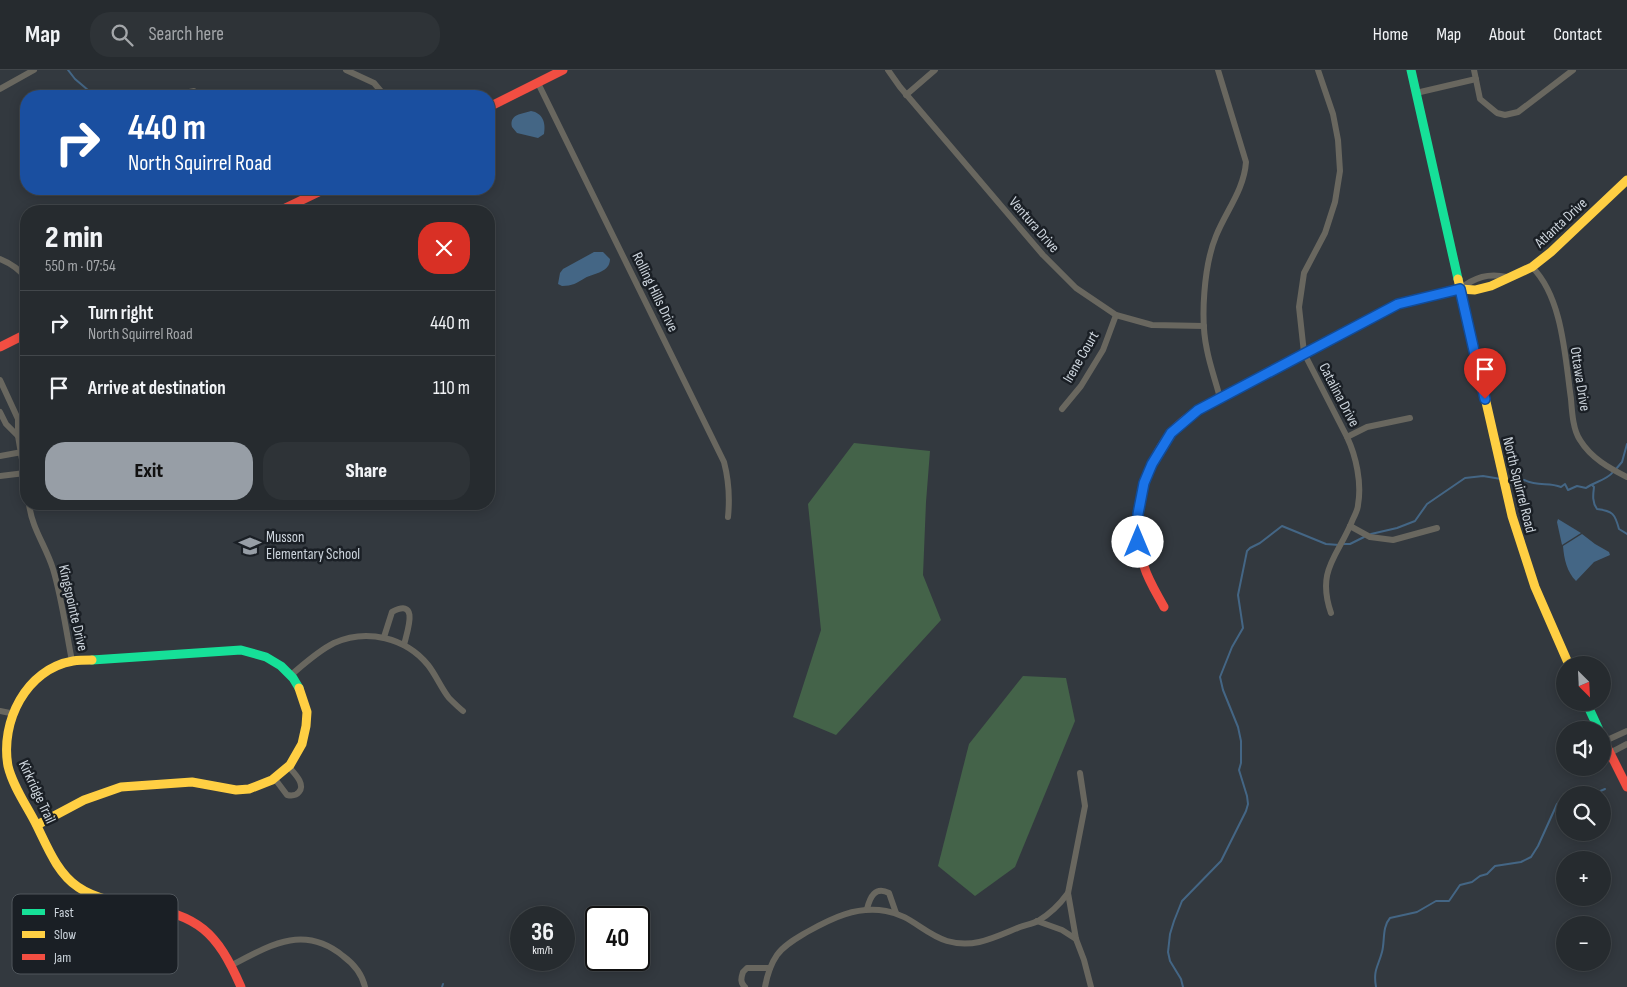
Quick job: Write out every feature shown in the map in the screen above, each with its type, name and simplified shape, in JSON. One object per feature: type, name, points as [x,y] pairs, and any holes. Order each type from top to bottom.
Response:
[{"type":"street","points":[[0,89],[34,70]]},
{"type":"street","points":[[346,70],[374,83],[380,90]]},
{"type":"street","points":[[495,104],[538,83],[548,73],[562,70]]},
{"type":"street","name":"Ventura Drive","points":[[888,70],[906,95],[1043,255],[1076,288],[1116,315],[1152,325],[1204,326]]},
{"type":"street","points":[[906,95],[935,70]]},
{"type":"street","points":[[1218,70],[1246,162],[1245,173],[1236,197],[1215,237],[1203,298],[1206,348],[1220,398]]},
{"type":"street","name":"Catalina Drive","points":[[1318,70],[1333,114],[1338,140],[1340,171],[1335,202],[1325,233],[1304,273],[1298,307],[1304,354],[1353,448],[1358,470],[1358,505],[1346,536],[1330,563],[1326,577],[1326,597],[1331,613]]},
{"type":"street","name":"North Squirrel Road","points":[[1411,70],[1506,494],[1519,541],[1535,587],[1565,656]]},
{"type":"street","points":[[1474,70],[1480,100],[1497,113],[1505,115],[1518,112],[1572,70]]},
{"type":"street","points":[[1416,93],[1476,79]]},
{"type":"street","name":"Rolling Hills Drive","points":[[538,83],[724,462],[730,498],[728,517]]},
{"type":"street","name":"Atlanta Drive","points":[[1164,607],[1144,568],[1138,542],[1138,514],[1144,483],[1152,464],[1171,433],[1198,410],[1398,304],[1460,289],[1475,290],[1491,286],[1532,267],[1551,252],[1627,180]]},
{"type":"street","points":[[288,205],[304,195]]},
{"type":"street","points":[[0,259],[20,271]]},
{"type":"street","name":"Ottawa Drive","points":[[1532,267],[1542,276],[1548,286],[1558,320],[1579,440],[1596,459],[1627,477]]},
{"type":"street","name":"Irene Court","points":[[1062,408],[1081,386],[1103,350],[1116,315]]},
{"type":"street","points":[[0,347],[20,337]]},
{"type":"street","points":[[0,380],[18,419],[20,444]]},
{"type":"street","points":[[0,412],[6,424],[18,436]]},
{"type":"street","points":[[1347,436],[1367,427],[1410,418]]},
{"type":"street","points":[[0,456],[20,452]]},
{"type":"street","points":[[0,476],[20,474]]},
{"type":"street","name":"Kingspointe Drive","points":[[30,510],[36,533],[52,567],[60,594],[72,661]]},
{"type":"street","points":[[1350,526],[1370,537],[1393,540],[1437,528]]},
{"type":"street","points":[[384,637],[392,612],[399,608],[406,609],[411,618],[404,645]]},
{"type":"street","points":[[37,825],[94,796],[120,787],[202,782],[236,790],[275,780],[289,767],[300,752],[307,724],[306,707],[291,675],[316,655],[335,643],[348,638],[365,636],[384,637],[409,648],[428,665],[449,697],[463,711]]},
{"type":"street","name":"Kirkridge Trail","points":[[91,894],[75,885],[56,862],[8,767],[5,730],[13,704],[20,694],[44,673],[72,661],[241,650],[264,656],[291,675]]},
{"type":"street","points":[[0,711],[10,713]]},
{"type":"street","points":[[1611,737],[1627,731]]},
{"type":"street","points":[[1611,752],[1627,744]]},
{"type":"street","points":[[1611,755],[1627,787]]},
{"type":"street","points":[[275,780],[287,795],[298,793],[301,786],[300,781],[289,767]]},
{"type":"street","points":[[1080,773],[1085,806],[1068,893],[1076,939],[1091,987]]},
{"type":"street","points":[[867,909],[872,895],[877,891],[883,890],[889,893],[896,913]]},
{"type":"street","points":[[765,987],[770,968],[778,954],[794,940],[830,918],[850,911],[867,909],[896,913],[912,920],[945,940],[961,944],[977,943],[1037,921],[1058,905],[1068,893]]},
{"type":"street","name":"Kirkridge Trail","points":[[178,914],[206,930],[232,965],[241,987]]},
{"type":"street","points":[[1037,921],[1062,930],[1076,939]]},
{"type":"street","points":[[232,965],[283,941],[297,939],[315,940],[336,950],[349,960],[362,976],[365,987]]},
{"type":"street","points":[[745,987],[742,985],[741,979],[742,972],[747,968],[770,968]]},
{"type":"green space","points":[[854,443],[930,451],[923,575],[941,620],[836,735],[793,717],[821,630],[808,504]]},
{"type":"green space","points":[[1023,676],[1066,678],[1075,721],[1015,867],[975,896],[938,866],[969,744]]},
{"type":"water","points":[[531,111],[541,116],[544,122],[544,134],[538,138],[517,133],[512,127],[512,119],[514,117]]},
{"type":"water","points":[[594,252],[603,252],[610,259],[608,267],[572,285],[562,286],[558,284],[560,273],[563,269]]},
{"type":"water","points":[[1558,519],[1581,533],[1562,545]]},
{"type":"water","points":[[1582,534],[1609,552],[1610,555],[1594,562],[1576,581],[1566,565],[1563,546]]},
{"type":"waterway","points":[[68,70],[88,90]]},
{"type":"waterway","points":[[1616,469],[1622,462],[1627,444]]},
{"type":"waterway","points":[[1524,480],[1561,487],[1565,484],[1568,490],[1577,486],[1586,488],[1613,472]]},
{"type":"waterway","points":[[1371,534],[1397,528],[1415,521],[1427,504],[1465,478],[1483,476],[1501,479]]},
{"type":"waterway","points":[[1506,480],[1519,480]]},
{"type":"waterway","points":[[1592,485],[1594,487],[1593,496],[1597,509],[1610,512],[1616,520],[1619,529],[1627,534]]},
{"type":"waterway","points":[[1183,987],[1181,979],[1170,961],[1168,952],[1174,921],[1182,901],[1221,861],[1248,804],[1239,770],[1241,763],[1241,741],[1238,727],[1223,690],[1220,677],[1232,647],[1243,628],[1238,595],[1247,551],[1282,526],[1326,544],[1339,545]]},
{"type":"waterway","points":[[1344,544],[1350,544],[1364,537]]},
{"type":"waterway","points":[[1376,987],[1376,972],[1382,952],[1387,922],[1390,918],[1417,912],[1436,901],[1449,901],[1460,885],[1472,882],[1480,876],[1487,874],[1495,866],[1521,862],[1531,857],[1556,806]]},
{"type":"traffic: fast","points":[[1411,70],[1458,279]]},
{"type":"traffic: fast","points":[[92,660],[241,650],[266,657],[281,666],[293,678],[299,688]]},
{"type":"traffic: fast","points":[[1590,711],[1595,721]]},
{"type":"traffic: slow","points":[[1371,318],[1398,304],[1460,289],[1475,290],[1491,286],[1532,267],[1551,252],[1627,180]]},
{"type":"traffic: slow","points":[[1458,279],[1512,516],[1535,587],[1565,656]]},
{"type":"traffic: slow","points":[[90,894],[78,887],[58,867],[10,774],[7,749],[8,732],[13,716],[20,700],[30,686],[56,666],[73,661],[92,660]]},
{"type":"traffic: slow","points":[[37,825],[84,800],[121,787],[192,782],[236,790],[249,789],[272,780],[290,765],[302,744],[307,712],[299,688]]},
{"type":"traffic: jam","points":[[495,104],[563,70]]},
{"type":"traffic: jam","points":[[292,205],[312,195]]},
{"type":"traffic: jam","points":[[1164,607],[1150,582],[1144,566],[1140,549],[1139,514],[1146,479],[1161,447],[1171,433],[1197,410],[1371,318]]},
{"type":"traffic: jam","points":[[0,347],[20,337]]},
{"type":"traffic: jam","points":[[1611,755],[1627,787]]},
{"type":"traffic: jam","points":[[178,915],[203,929],[214,940],[223,952],[241,987]]},
{"type":"place","name":"Musson Elementary School","points":[[250,546]]},
{"type":"route","points":[[1138,542],[1138,514],[1144,483],[1152,464],[1171,433],[1198,410],[1398,304],[1460,289],[1485,399]]}]
